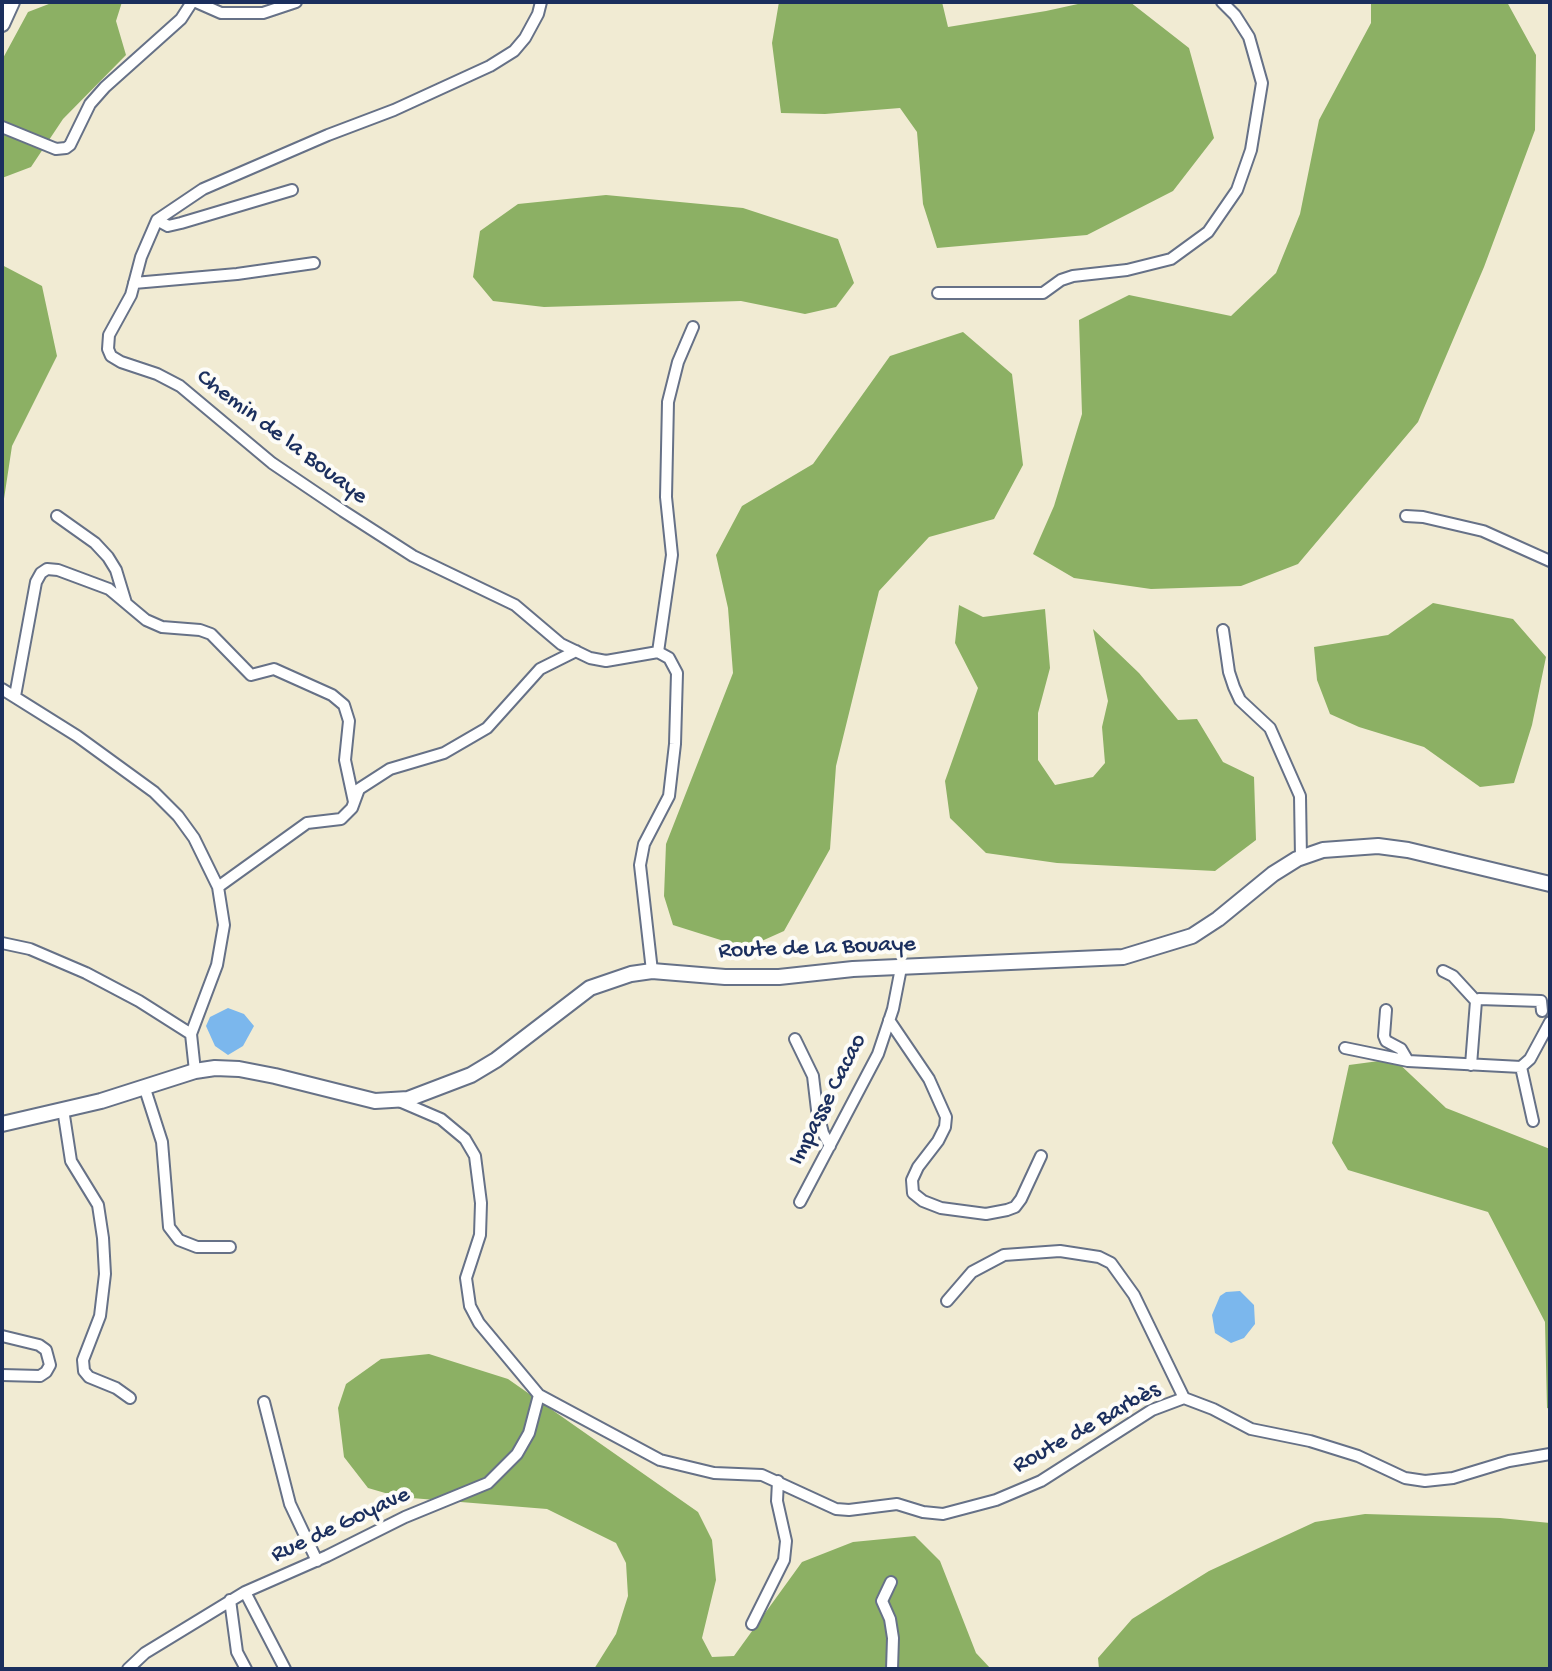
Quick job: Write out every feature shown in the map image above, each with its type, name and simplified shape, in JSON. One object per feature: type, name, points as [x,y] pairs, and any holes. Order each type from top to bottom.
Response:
[{"type":"main road","points":[[2,23],[12,2]]},
{"type":"main road","name":"Route de La Bouaye","points":[[2,1124],[145,1089],[195,1071],[239,1069],[375,1101],[398,1100],[438,1090],[471,1075],[524,1040],[590,988],[631,974],[652,971],[752,978],[1123,957],[1192,936],[1273,874],[1323,850],[1378,846],[1408,850],[1550,884]]},
{"type":"street","points":[[2,127],[56,149],[66,148],[90,104],[181,19],[194,2],[221,13],[263,13],[296,2]]},
{"type":"street","points":[[292,190],[168,226],[157,220],[203,189],[394,110],[490,66],[514,51],[525,38],[541,2]]},
{"type":"street","points":[[938,293],[1043,293],[1073,276],[1127,270],[1171,259],[1208,232],[1237,190],[1251,150],[1262,83],[1249,37],[1222,2]]},
{"type":"street","name":"Chemin de la Bouaye","points":[[157,220],[134,283],[109,335],[111,356],[180,386],[272,463],[413,556],[515,605],[561,644],[590,658],[606,661],[658,652]]},
{"type":"street","points":[[134,283],[237,274],[314,263]]},
{"type":"street","points":[[652,971],[640,865],[644,844],[669,796],[677,704],[677,673],[669,658],[658,652],[672,555],[666,497],[668,402],[678,362],[693,327]]},
{"type":"street","points":[[57,516],[95,543],[108,557],[116,570],[126,603]]},
{"type":"street","points":[[1406,516],[1483,531],[1550,561]]},
{"type":"street","points":[[15,696],[36,582],[47,569],[58,570],[109,589],[146,620],[162,627],[200,630],[211,634],[251,675],[274,669],[332,695],[344,705],[349,721],[345,760],[354,802]]},
{"type":"street","points":[[1223,630],[1229,672],[1240,700],[1270,728],[1300,796],[1301,858]]},
{"type":"street","points":[[218,887],[307,823],[341,819],[354,802],[359,789],[390,769],[444,753],[487,728],[540,669],[576,651]]},
{"type":"street","points":[[2,689],[77,736],[167,804],[194,838],[218,887],[223,913],[223,938],[213,979],[191,1034],[195,1071]]},
{"type":"street","points":[[2,943],[30,949],[86,973],[139,1001],[191,1034]]},
{"type":"street","name":"Impasse Cacao","points":[[800,1202],[878,1054],[901,968]]},
{"type":"street","points":[[1443,971],[1453,976],[1476,1001],[1471,1065]]},
{"type":"street","points":[[1476,1001],[1541,1001],[1542,1011]]},
{"type":"street","points":[[1386,1010],[1386,1041],[1401,1049],[1408,1061]]},
{"type":"street","points":[[889,1020],[929,1079],[946,1117],[938,1141],[912,1180],[913,1193],[941,1208],[986,1214],[1007,1210],[1015,1207],[1021,1199],[1041,1156]]},
{"type":"street","points":[[1345,1048],[1408,1061],[1521,1067],[1530,1059],[1550,1022]]},
{"type":"street","points":[[795,1039],[813,1076],[817,1110],[830,1146]]},
{"type":"street","points":[[1521,1067],[1533,1121]]},
{"type":"street","points":[[145,1089],[162,1142],[169,1227],[179,1240],[197,1247],[230,1247]]},
{"type":"street","name":"Route de Barbès","points":[[398,1100],[441,1119],[465,1139],[475,1156],[481,1203],[480,1235],[466,1278],[467,1293],[479,1323],[539,1395],[660,1460],[714,1473],[762,1475],[836,1509],[897,1504],[943,1514],[996,1500],[1041,1481],[1152,1410],[1184,1398],[1251,1429],[1310,1441],[1358,1456],[1405,1478],[1425,1481],[1453,1478],[1509,1461],[1550,1454]]},
{"type":"street","points":[[63,1109],[71,1161],[98,1205],[103,1238],[105,1274],[100,1316],[83,1360],[84,1371],[89,1377],[116,1388],[130,1398]]},
{"type":"street","points":[[947,1301],[972,1272],[1004,1255],[1060,1251],[1099,1257],[1111,1263],[1134,1295],[1184,1398]]},
{"type":"street","points":[[2,1336],[39,1345],[46,1350],[50,1365],[40,1376],[2,1375]]},
{"type":"street","name":"Rue de Goyave","points":[[128,1669],[145,1653],[245,1592],[317,1561],[405,1517],[488,1483],[517,1454],[529,1433],[539,1395]]},
{"type":"street","points":[[264,1402],[290,1504],[317,1561]]},
{"type":"street","points":[[752,1624],[784,1560],[786,1541],[777,1501],[778,1481]]},
{"type":"street","points":[[891,1582],[882,1601],[890,1619],[893,1638],[892,1669]]},
{"type":"street","points":[[245,1592],[285,1669]]},
{"type":"street","points":[[230,1600],[237,1652],[246,1669]]},
{"type":"green space","points":[[54,2],[122,2],[116,21],[126,55],[63,119],[31,167],[2,178],[2,60],[28,12]]},
{"type":"green space","points":[[779,2],[942,2],[948,27],[1087,2],[1130,2],[1189,48],[1214,138],[1173,191],[1087,235],[937,248],[923,204],[917,132],[900,108],[825,114],[781,113],[772,43]]},
{"type":"green space","points":[[1371,2],[1507,2],[1536,55],[1535,130],[1484,267],[1418,422],[1298,564],[1241,586],[1151,589],[1074,578],[1033,554],[1054,506],[1082,414],[1079,320],[1129,295],[1231,316],[1276,273],[1300,214],[1319,120],[1371,23]]},
{"type":"green space","points":[[606,195],[743,208],[838,239],[854,283],[836,307],[805,314],[741,301],[544,307],[493,301],[473,277],[480,231],[518,204]]},
{"type":"green space","points":[[2,265],[42,286],[57,356],[12,446],[2,512]]},
{"type":"green space","points":[[963,332],[1012,374],[1023,465],[994,519],[929,537],[879,591],[836,766],[830,849],[784,931],[746,948],[673,925],[664,896],[666,844],[733,673],[728,608],[716,555],[742,506],[813,464],[890,356]]},
{"type":"green space","points":[[1433,603],[1513,619],[1546,657],[1532,725],[1514,783],[1480,787],[1424,747],[1359,727],[1330,714],[1317,680],[1314,647],[1388,635]]},
{"type":"green space","points":[[959,605],[983,617],[1045,609],[1050,668],[1038,713],[1038,760],[1055,785],[1093,777],[1105,763],[1102,727],[1108,701],[1093,629],[1139,673],[1178,720],[1197,719],[1223,762],[1254,777],[1256,840],[1215,871],[1057,863],[986,853],[950,818],[945,781],[978,688],[955,643]]},
{"type":"green space","points":[[1394,1059],[1446,1108],[1550,1149],[1550,1409],[1547,1408],[1545,1322],[1488,1212],[1348,1170],[1332,1143],[1349,1065]]},
{"type":"green space","points":[[429,1354],[508,1379],[698,1512],[712,1540],[716,1580],[702,1638],[712,1657],[734,1656],[802,1562],[853,1542],[915,1536],[940,1561],[976,1653],[991,1669],[594,1669],[616,1634],[628,1596],[626,1563],[616,1543],[547,1509],[399,1497],[368,1488],[344,1457],[338,1408],[346,1384],[381,1359]]},
{"type":"green space","points":[[1365,1514],[1500,1518],[1550,1523],[1550,1669],[1099,1669],[1098,1658],[1132,1619],[1209,1571],[1315,1522]]},
{"type":"water","points":[[228,1008],[244,1014],[254,1026],[243,1046],[228,1055],[215,1046],[206,1026],[210,1017]]},
{"type":"water","points":[[1240,1291],[1254,1305],[1255,1324],[1244,1338],[1231,1343],[1215,1333],[1212,1315],[1220,1296],[1226,1292]]}]
